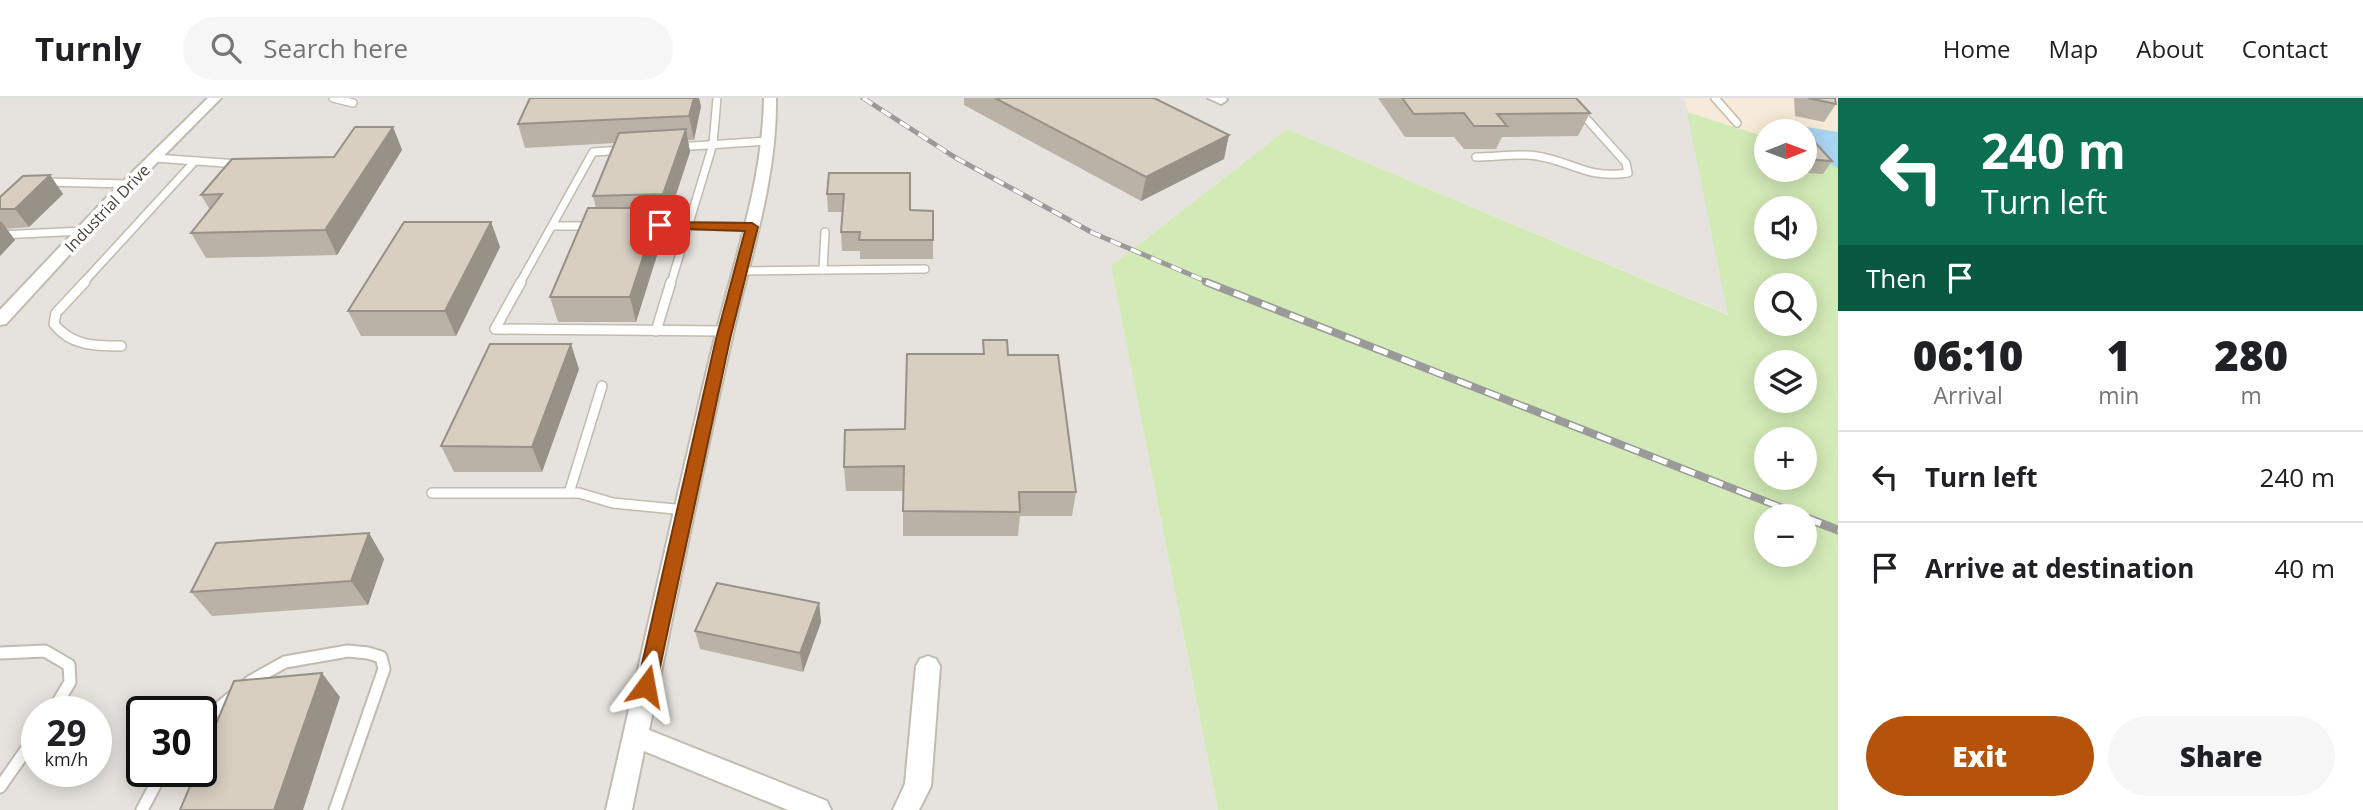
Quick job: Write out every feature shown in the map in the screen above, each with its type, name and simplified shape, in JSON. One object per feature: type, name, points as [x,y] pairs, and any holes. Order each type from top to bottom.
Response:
[{"type":"street","name":"Industrial Drive","points":[[0,320],[83,231],[215,98]]},
{"type":"street","points":[[619,810],[725,331],[752,227],[769,141],[770,98]]},
{"type":"street","points":[[906,810],[918,786],[928,666]]},
{"type":"street","points":[[635,736],[818,810]]},
{"type":"lane","points":[[333,98],[353,103]]},
{"type":"lane","points":[[656,331],[713,144],[717,98]]},
{"type":"lane","points":[[1476,157],[1538,156],[1588,175],[1611,176],[1628,173],[1626,163],[1568,98]]},
{"type":"lane","points":[[1714,98],[1737,123]]},
{"type":"lane","points":[[673,147],[769,141]]},
{"type":"lane","points":[[633,150],[593,152],[495,329],[725,331]]},
{"type":"lane","points":[[155,158],[253,164]]},
{"type":"lane","points":[[121,346],[73,342],[61,335],[54,324],[55,313],[195,161]]},
{"type":"lane","points":[[39,183],[129,184]]},
{"type":"lane","points":[[647,225],[752,227]]},
{"type":"lane","points":[[552,226],[607,226]]},
{"type":"lane","points":[[0,235],[83,231]]},
{"type":"lane","points":[[823,270],[825,232]]},
{"type":"lane","points":[[741,271],[925,269]]},
{"type":"lane","points":[[569,493],[603,386]]},
{"type":"lane","points":[[432,493],[569,493],[613,503],[685,510]]},
{"type":"lane","points":[[0,653],[39,650],[59,654],[69,665],[70,681],[61,696]]},
{"type":"lane","points":[[217,707],[262,673],[287,661],[341,651],[372,652],[381,657],[384,669],[335,810]]},
{"type":"lane","points":[[0,787],[21,757]]},
{"type":"lane","points":[[142,810],[154,787]]},
{"type":"shaded area","points":[[0,98],[1685,98],[1729,315],[1287,129],[1111,266],[1218,810],[0,810]]},
{"type":"shaded area","points":[[1685,98],[1838,98],[1838,160],[1817,142],[1817,119],[1754,119],[1754,133],[1687,112]]},
{"type":"green space","points":[[1687,112],[1754,133],[1754,182],[1817,182],[1817,166],[1838,160],[1838,810],[1218,810],[1111,266],[1287,129],[1728,315]]},
{"type":"water","points":[[1817,129],[1838,132],[1838,169],[1817,154]]},
{"type":"building","points":[[530,98],[694,98],[689,116],[518,124]]},
{"type":"building","points":[[995,98],[1154,98],[1229,135],[1146,177]]},
{"type":"building","points":[[1402,98],[1576,98],[1590,113],[1497,114],[1507,126],[1474,126],[1464,113],[1414,114]]},
{"type":"building","points":[[1808,98],[1835,98],[1836,104]]},
{"type":"building","points":[[355,127],[393,127],[325,230],[191,233],[222,194],[201,195],[232,159],[334,157]]},
{"type":"building","points":[[686,129],[663,194],[593,196],[619,133]]},
{"type":"building","points":[[1817,144],[1832,161],[1817,160]]},
{"type":"building","points":[[829,173],[910,173],[910,210],[933,211],[933,240],[859,240],[860,232],[841,232],[844,194],[827,194]]},
{"type":"building","points":[[50,175],[15,209],[0,209],[0,197],[23,176]]},
{"type":"building","points":[[588,208],[659,208],[630,297],[550,297]]},
{"type":"building","points":[[404,222],[491,222],[445,311],[348,311]]},
{"type":"building","points":[[983,340],[1007,340],[1008,355],[1058,355],[1076,492],[1019,492],[1020,512],[903,511],[904,466],[844,467],[845,430],[905,429],[907,354],[984,354]]},
{"type":"building","points":[[490,344],[571,344],[532,447],[441,446]]},
{"type":"building","points":[[369,533],[351,581],[191,592],[216,543]]},
{"type":"building","points":[[717,583],[819,603],[800,653],[695,631]]},
{"type":"building","points":[[322,673],[274,810],[180,810],[190,787],[217,787],[217,722],[234,681]]},
{"type":"railway","points":[[863,98],[956,158],[1093,233],[1210,283]]},
{"type":"railway","points":[[1206,282],[1772,504]]},
{"type":"railway","points":[[1817,522],[1838,530]]},
{"type":"route","points":[[646,686],[723,339],[752,227],[660,225]]}]
